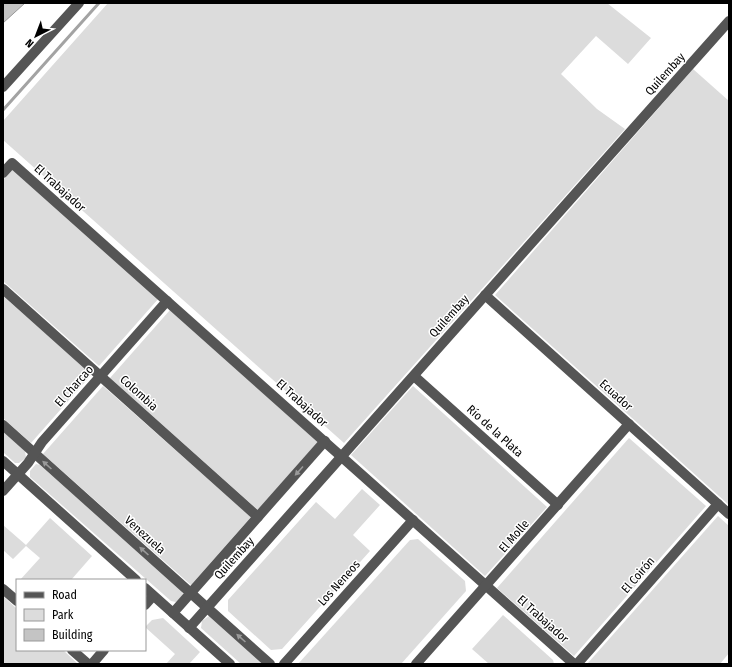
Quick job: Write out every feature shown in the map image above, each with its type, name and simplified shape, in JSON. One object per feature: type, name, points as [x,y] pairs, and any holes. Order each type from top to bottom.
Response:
[{"type":"street","points":[[3,87],[79,3]]},
{"type":"street","name":"Quilembay","points":[[189,628],[729,21]]},
{"type":"street","name":"El Trabajador","points":[[3,173],[12,163],[574,664]]},
{"type":"street","name":"Colombia","points":[[3,290],[258,517]]},
{"type":"street","name":"Ecuador","points":[[485,295],[729,514]]},
{"type":"street","name":"El Charcao","points":[[3,491],[42,442],[168,301]]},
{"type":"street","name":"Río de la Plata","points":[[414,376],[558,505]]},
{"type":"street","name":"El Molle","points":[[416,664],[487,586],[629,424]]},
{"type":"street","name":"Venezuela","points":[[3,425],[270,664]]},
{"type":"street","name":"Quilembay","points":[[173,613],[325,441]]},
{"type":"street","points":[[3,461],[135,579]]},
{"type":"street","name":"El Coirón","points":[[577,664],[718,504]]},
{"type":"street","name":"Los Neneos","points":[[284,664],[413,520]]},
{"type":"street","points":[[3,588],[16,600]]},
{"type":"street","points":[[146,589],[230,664]]},
{"type":"street","points":[[146,604],[153,596]]},
{"type":"street","points":[[73,651],[88,664]]},
{"type":"street","points":[[92,664],[103,651]]},
{"type":"green space","points":[[108,3],[607,3],[651,38],[628,64],[596,36],[561,74],[597,109],[625,129],[344,443],[3,140],[3,121]]},
{"type":"green space","points":[[693,69],[729,101],[729,505],[495,295]]},
{"type":"green space","points":[[13,169],[159,298],[99,366],[3,281],[3,180]]},
{"type":"green space","points":[[3,296],[92,374],[31,443],[3,418]]},
{"type":"green space","points":[[170,310],[318,442],[258,510],[110,378]]},
{"type":"green space","points":[[103,386],[251,517],[191,585],[43,454]]},
{"type":"green space","points":[[413,386],[547,507],[485,576],[351,455]]},
{"type":"green space","points":[[3,431],[25,451],[26,458],[19,463],[15,463],[3,452]]},
{"type":"green space","points":[[629,438],[706,506],[574,656],[497,588]]},
{"type":"green space","points":[[36,464],[40,465],[182,590],[183,595],[176,602],[171,601],[30,477],[30,471]]},
{"type":"green space","points":[[362,489],[380,505],[353,535],[370,551],[282,649],[271,650],[228,611],[228,600],[316,502],[335,519]]},
{"type":"green space","points":[[718,516],[729,526],[729,653],[720,664],[587,664]]},
{"type":"green space","points":[[50,518],[92,556],[72,579],[21,579],[40,558],[26,546],[13,559],[3,550],[3,525],[26,545]]},
{"type":"green space","points":[[418,539],[465,581],[466,591],[401,664],[298,664],[410,540]]},
{"type":"green space","points":[[3,596],[16,608],[16,651],[64,651],[78,664],[3,664]]},
{"type":"green space","points":[[503,615],[553,660],[554,664],[489,664],[472,649]]},
{"type":"green space","points":[[211,616],[264,664],[241,664],[201,628],[202,621]]},
{"type":"green space","points":[[163,618],[200,652],[189,664],[166,664],[175,654],[146,628],[152,620]]},
{"type":"building","points":[[3,3],[25,3],[3,23]]},
{"type":"waterway","points":[[3,110],[99,3]]}]
